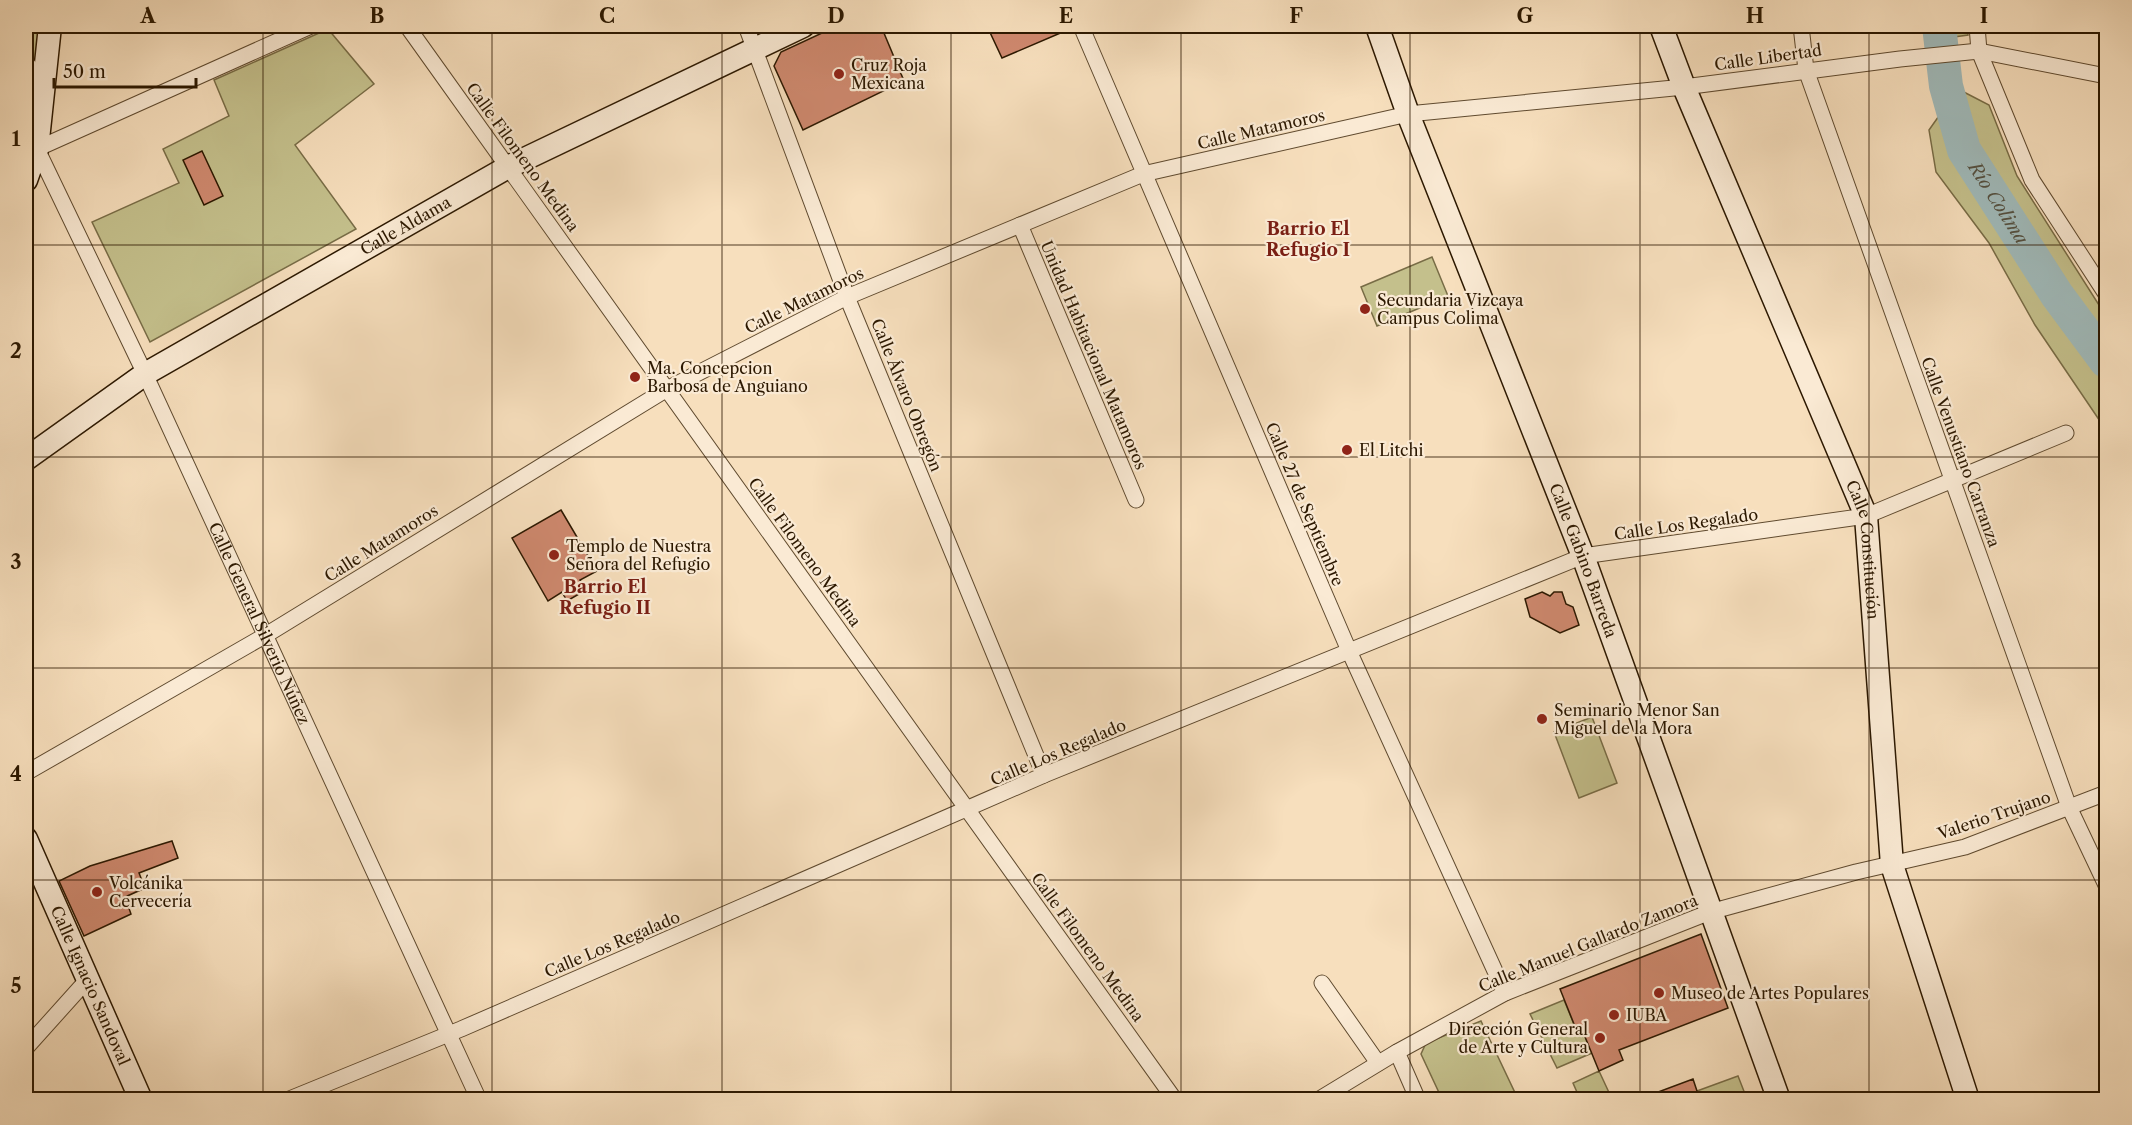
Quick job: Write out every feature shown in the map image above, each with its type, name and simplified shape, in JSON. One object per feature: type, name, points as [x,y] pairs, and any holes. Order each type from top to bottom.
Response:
[{"type":"street","points":[[26,180],[40,108],[34,78],[50,26]]},
{"type":"street","points":[[31,151],[311,26]]},
{"type":"street","name":"Calle Filomeno Medina","points":[[407,26],[1175,1100]]},
{"type":"street","name":"Calle Álvaro Obregón","points":[[746,26],[847,297],[1044,775]]},
{"type":"street","name":"Calle Aldama","points":[[26,459],[145,374],[508,167],[803,26]]},
{"type":"street","name":"Calle 27 de Septiembre","points":[[1080,26],[1350,653],[1505,993]]},
{"type":"street","name":"Calle Gabino Barreda","points":[[1377,26],[1408,114],[1583,556],[1779,1100]]},
{"type":"street","name":"Calle Constitución","points":[[1661,26],[1684,87],[1866,516],[1892,865],[1968,1100]]},
{"type":"street","name":"Calle Venustiano Carranza","points":[[1802,26],[1806,70],[2069,807],[2106,885]]},
{"type":"street","points":[[1977,26],[1979,51],[2032,180],[2106,294]]},
{"type":"street","name":"Calle Libertad","points":[[1684,87],[1900,58],[1979,51],[2106,76]]},
{"type":"street","name":"Calle Matamoros","points":[[26,773],[266,634],[667,389],[847,297],[1143,174],[1408,114],[1684,87]]},
{"type":"street","name":"Calle General Silverio Núñez","points":[[31,151],[145,374],[479,1100]]},
{"type":"street","name":"Unidad Habitacional Matamoros","points":[[1020,225],[1136,500]]},
{"type":"street","name":"Calle Los Regalado","points":[[287,1100],[449,1034],[1044,775],[1350,653],[1583,556],[1866,516],[2066,433]]},
{"type":"street","name":"Valerio Trujano","points":[[1892,865],[1965,847],[2106,793]]},
{"type":"street","name":"Calle Ignacio Sandoval","points":[[26,839],[141,1100]]},
{"type":"street","name":"Calle Manuel Gallardo Zamora","points":[[1318,1100],[1397,1052],[1505,993],[1710,912],[1856,872],[1892,865]]},
{"type":"street","points":[[26,1048],[88,979]]},
{"type":"street","points":[[1322,982],[1378,1063]]},
{"type":"street","points":[[1397,1052],[1418,1100]]},
{"type":"shaded area","points":[[26,26],[41,26],[39,82],[26,52]]},
{"type":"shaded area","points":[[1945,26],[1967,26],[1968,35],[1947,38]]},
{"type":"shaded area","points":[[328,29],[374,84],[295,145],[356,229],[150,342],[92,222],[179,183],[163,149],[229,116],[214,80]]},
{"type":"shaded area","points":[[1958,89],[1989,105],[2017,176],[2106,316],[2106,430],[2035,325],[1989,243],[1936,172],[1929,130]]},
{"type":"shaded area","points":[[1432,257],[1448,296],[1377,326],[1361,287]]},
{"type":"shaded area","points":[[1592,717],[1617,783],[1579,798],[1554,732]]},
{"type":"shaded area","points":[[1564,1000],[1578,1034],[1583,1032],[1592,1053],[1557,1068],[1530,1014]]},
{"type":"shaded area","points":[[1481,1021],[1517,1097],[1511,1100],[1442,1099],[1421,1054],[1426,1043]]},
{"type":"shaded area","points":[[1599,1071],[1612,1099],[1580,1099],[1573,1083]]},
{"type":"shaded area","points":[[1738,1076],[1747,1099],[1700,1099],[1697,1091]]},
{"type":"building","name":"Cruz Roja Mexicana","points":[[837,26],[881,26],[904,81],[803,130],[774,66],[781,52]]},
{"type":"building","points":[[987,26],[1071,26],[1072,28],[1002,58]]},
{"type":"building","points":[[202,151],[223,196],[204,205],[183,160]]},
{"type":"building","name":"Templo de Nuestra Señora del Refugio","points":[[561,510],[597,571],[580,580],[586,590],[567,601],[562,592],[548,601],[512,538]]},
{"type":"building","points":[[1542,592],[1550,596],[1554,592],[1562,592],[1566,604],[1573,607],[1579,625],[1560,633],[1530,617],[1525,599]]},
{"type":"building","name":"Volcánika Cervecería","points":[[172,841],[178,858],[139,873],[145,888],[125,897],[131,914],[84,936],[59,881],[90,866]]},
{"type":"building","name":"Museo de Artes Populares","points":[[1701,934],[1728,1008],[1619,1050],[1623,1060],[1599,1071],[1583,1032],[1578,1034],[1560,989]]},
{"type":"building","points":[[1693,1079],[1700,1100],[1642,1100],[1642,1098]]},
{"type":"waterway","name":"Río Colima","points":[[1939,26],[1946,86],[1964,150],[2057,295],[2106,361]]},
{"type":"place","name":"Cruz Roja Mexicana","points":[[839,74]]},
{"type":"place","name":"Secundaria Vizcaya Campus Colima","points":[[1365,309]]},
{"type":"place","name":"Ma. Concepcion Barbosa de Anguiano","points":[[635,377]]},
{"type":"place","name":"El Litchi","points":[[1347,450]]},
{"type":"place","name":"Templo de Nuestra Señora del Refugio","points":[[554,555]]},
{"type":"place","name":"Seminario Menor San Miguel de la Mora","points":[[1542,719]]},
{"type":"place","name":"Volcánika Cervecería","points":[[97,892]]},
{"type":"place","name":"Museo de Artes Populares","points":[[1659,993]]},
{"type":"place","name":"IUBA","points":[[1614,1015]]},
{"type":"place","name":"Dirección General de Arte y Cultura","points":[[1600,1038]]},
{"type":"district","name":"Barrio El Refugio I","points":[[1308,239]]},
{"type":"district","name":"Barrio El Refugio II","points":[[605,597]]}]
